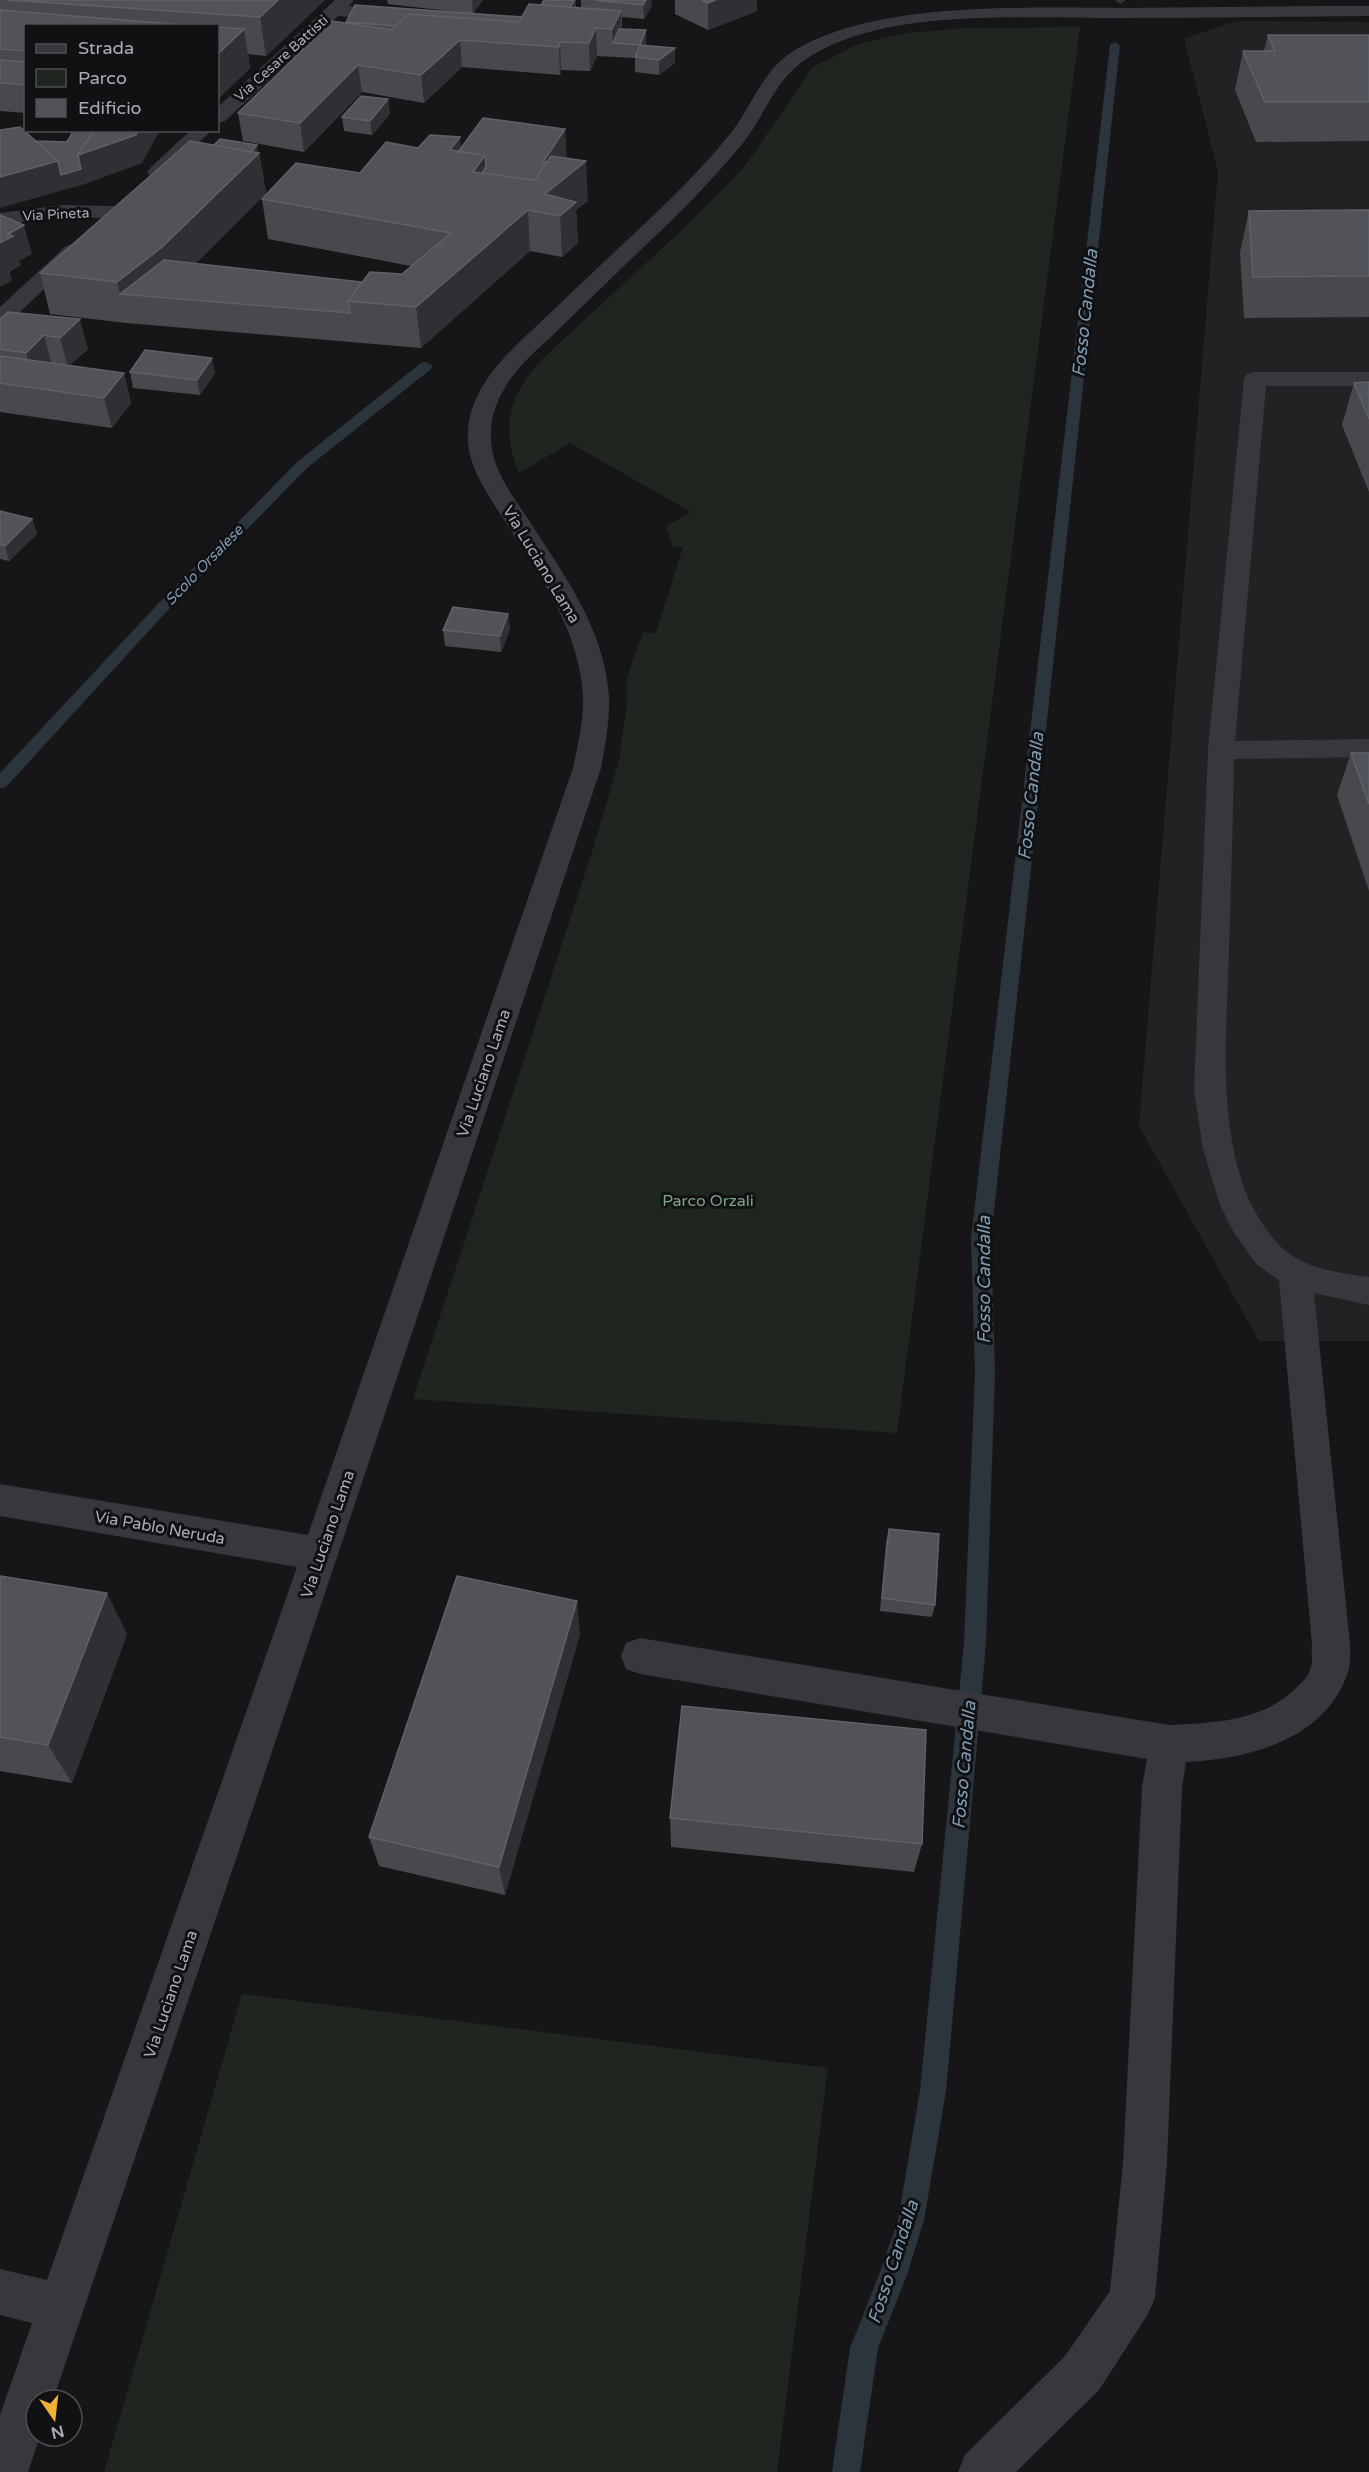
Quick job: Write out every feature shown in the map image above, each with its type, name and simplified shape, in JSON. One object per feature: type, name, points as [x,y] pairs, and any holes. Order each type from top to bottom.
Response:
[{"type":"street","points":[[340,5],[417,18]]},
{"type":"street","name":"Via Cesare Battisti","points":[[219,116],[340,5]]},
{"type":"street","name":"Via Luciano Lama","points":[[4,2472],[320,1554],[587,768],[594,737],[596,692],[587,645],[580,625],[487,474],[481,454],[480,421],[493,388],[520,356],[689,190],[738,137],[780,71],[794,58],[844,35],[913,18],[1072,8],[1236,11],[1369,10]]},
{"type":"street","points":[[0,319],[201,132]]},
{"type":"street","name":"Via Pineta","points":[[0,219],[40,212],[113,212]]},
{"type":"street","points":[[1369,379],[1255,379],[1221,750],[1210,1091],[1214,1130],[1225,1175],[1241,1219],[1270,1256],[1295,1273],[1346,1288],[1369,1291]]},
{"type":"street","points":[[1221,750],[1369,748]]},
{"type":"street","points":[[640,1656],[1169,1744],[1206,1743],[1247,1735],[1290,1719],[1314,1699],[1329,1671],[1331,1644],[1295,1273]]},
{"type":"street","name":"Via Pablo Neruda","points":[[0,1500],[320,1554]]},
{"type":"street","points":[[982,2472],[1082,2373],[1132,2298],[1145,2163],[1162,1787],[1169,1744]]},
{"type":"street","points":[[0,2292],[61,2306]]},
{"type":"shaded area","points":[[1236,21],[1369,22],[1369,1341],[1259,1341],[1139,1126],[1218,171],[1184,39]]},
{"type":"green space","name":"Parco Orzali","points":[[1080,27],[897,1433],[413,1399],[591,855],[619,760],[627,704],[627,677],[643,632],[656,633],[683,547],[673,547],[666,526],[691,512],[570,443],[519,473],[513,457],[509,427],[515,400],[521,387],[540,361],[685,227],[745,166],[813,67],[858,44],[905,33],[966,28]]},
{"type":"green space","points":[[242,1994],[828,2068],[777,2472],[104,2472]]},
{"type":"building","points":[[8,0],[278,0],[260,17]]},
{"type":"building","points":[[544,0],[575,0],[570,7],[541,5]]},
{"type":"building","points":[[595,0],[646,0],[643,5]]},
{"type":"building","points":[[529,4],[621,11],[612,29],[596,28],[589,43],[560,42],[559,47],[460,40],[421,75],[358,65],[300,123],[238,113],[332,21],[392,30],[409,14],[519,22]]},
{"type":"building","points":[[355,5],[522,17],[519,22],[409,14],[396,26],[346,22]]},
{"type":"building","points":[[0,10],[173,24],[24,24],[24,51],[0,49]]},
{"type":"building","points":[[219,27],[244,29],[219,53]]},
{"type":"building","points":[[619,29],[646,30],[640,45],[613,43]]},
{"type":"building","points":[[1268,35],[1369,35],[1369,102],[1265,102],[1243,51],[1275,51]]},
{"type":"building","points":[[640,45],[675,48],[659,60],[635,57]]},
{"type":"building","points":[[0,60],[24,62],[24,85],[0,83]]},
{"type":"building","points":[[361,96],[388,99],[370,121],[342,117]]},
{"type":"building","points":[[483,118],[565,129],[543,162],[547,162],[535,180],[482,173],[486,167],[485,155],[458,152]]},
{"type":"building","points":[[20,127],[58,161],[0,177],[0,130]]},
{"type":"building","points":[[73,132],[93,132],[78,155],[81,169],[61,175],[58,161],[36,141],[67,142]]},
{"type":"building","points":[[93,132],[137,132],[136,135],[78,155]]},
{"type":"building","points":[[430,135],[460,137],[450,150],[485,155],[473,172],[535,180],[551,156],[586,161],[545,194],[576,202],[560,216],[528,210],[416,307],[348,301],[370,272],[402,274],[451,233],[262,199],[296,163],[360,173],[386,142],[418,148]]},
{"type":"building","points":[[220,139],[257,145],[251,152],[214,145]]},
{"type":"building","points":[[190,141],[259,153],[161,248],[117,282],[40,273]]},
{"type":"building","points":[[1369,210],[1369,276],[1253,277],[1249,211]]},
{"type":"building","points":[[0,215],[24,225],[8,234],[13,236],[0,243]]},
{"type":"building","points":[[164,260],[362,282],[348,301],[350,313],[120,294]]},
{"type":"building","points":[[8,312],[80,319],[60,338],[44,335],[26,353],[0,349],[0,319]]},
{"type":"building","points":[[145,350],[212,358],[197,380],[130,372]]},
{"type":"building","points":[[0,356],[124,373],[104,398],[0,383]]},
{"type":"building","points":[[1369,382],[1369,419],[1354,383]]},
{"type":"building","points":[[0,511],[32,519],[5,546],[0,544]]},
{"type":"building","points":[[453,607],[508,614],[500,636],[443,630]]},
{"type":"building","points":[[1351,753],[1369,753],[1369,804]]},
{"type":"building","points":[[889,1529],[939,1534],[935,1605],[882,1598]]},
{"type":"building","points":[[0,1576],[107,1593],[48,1745],[0,1737]]},
{"type":"building","points":[[457,1576],[577,1601],[499,1867],[369,1837]]},
{"type":"building","points":[[682,1706],[926,1730],[922,1844],[670,1818]]},
{"type":"waterway","name":"Fosso Candalla","points":[[846,2472],[864,2348],[893,2275],[911,2220],[933,2091],[975,1643],[985,1372],[981,1239],[1115,45]]},
{"type":"waterway","name":"Scolo Orsalese","points":[[0,783],[162,608],[302,465],[426,366]]}]
